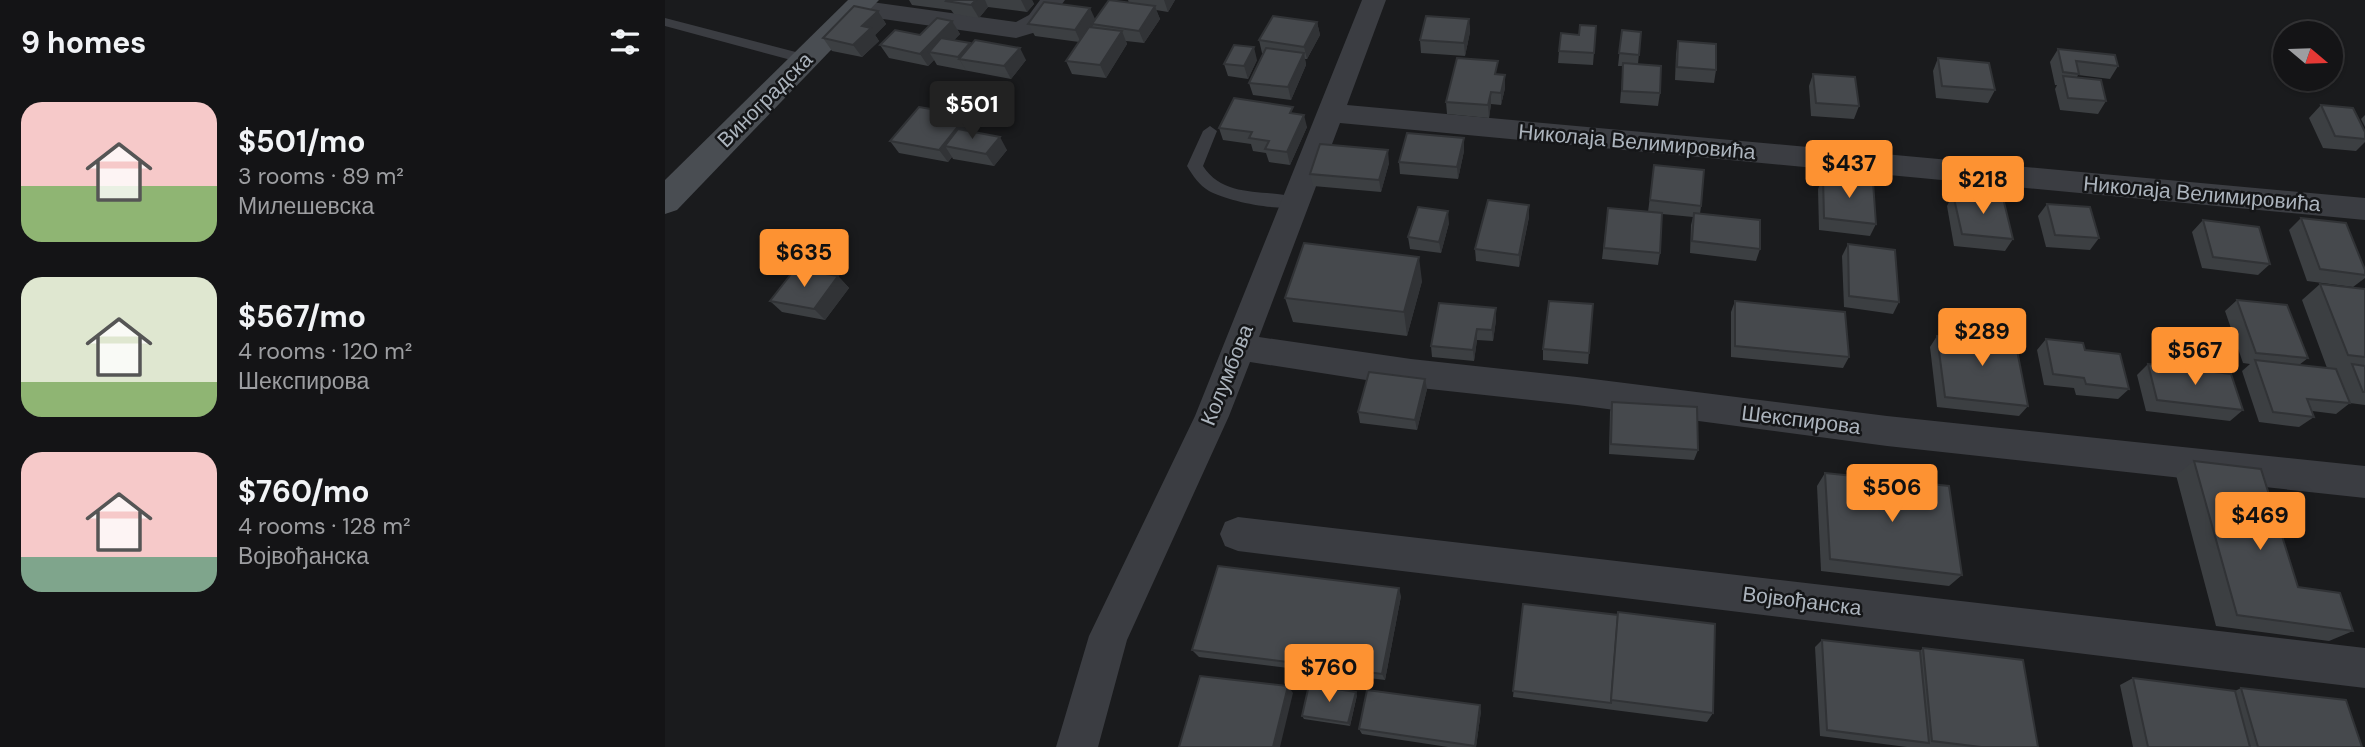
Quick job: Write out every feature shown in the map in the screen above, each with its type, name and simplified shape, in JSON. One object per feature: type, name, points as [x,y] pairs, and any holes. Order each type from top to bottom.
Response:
[{"type":"street","points":[[861,4],[1016,30],[1030,28],[1036,24],[1053,0]]},
{"type":"street","name":"Колумбова","points":[[1077,747],[1109,636],[1132,582],[1183,481],[1239,347],[1374,0]]},
{"type":"street","name":"Виноградска","points":[[665,201],[861,4]]},
{"type":"street","name":"Николаја Велимировића","points":[[1328,113],[2365,209]]},
{"type":"street","name":"Шекспирова","points":[[1239,347],[1411,373],[1577,391],[1887,431],[2365,482]]},
{"type":"street","name":"Војвођанска","points":[[1238,534],[2365,668]]},
{"type":"lane","points":[[665,22],[806,59]]},
{"type":"lane","points":[[1210,131],[1195,166],[1200,178],[1212,187],[1228,193],[1294,202]]},
{"type":"building","points":[[947,0],[976,0],[971,5]]},
{"type":"building","points":[[1109,0],[1155,6],[1139,31],[1092,24]]},
{"type":"building","points":[[1044,2],[1090,8],[1075,30],[1028,24]]},
{"type":"building","points":[[854,6],[878,11],[862,26],[871,28],[853,45],[823,38]]},
{"type":"building","points":[[1273,16],[1317,22],[1304,47],[1259,40]]},
{"type":"building","points":[[1426,16],[1469,19],[1464,43],[1420,40]]},
{"type":"building","points":[[937,18],[952,21],[920,54],[880,45],[895,30],[920,35]]},
{"type":"building","points":[[1580,25],[1596,26],[1594,53],[1559,51],[1561,33],[1579,35]]},
{"type":"building","points":[[1089,27],[1122,31],[1100,65],[1066,61]]},
{"type":"building","points":[[1622,30],[1641,32],[1639,55],[1619,53]]},
{"type":"building","points":[[941,38],[970,43],[958,57],[929,52]]},
{"type":"building","points":[[975,40],[1020,48],[1004,66],[959,59]]},
{"type":"building","points":[[1678,41],[1716,44],[1716,70],[1677,67]]},
{"type":"building","points":[[1234,45],[1254,47],[1244,66],[1224,64]]},
{"type":"building","points":[[1266,48],[1304,53],[1288,87],[1249,83]]},
{"type":"building","points":[[2058,49],[2115,55],[2118,66],[2076,61],[2079,74],[2063,72]]},
{"type":"building","points":[[1457,58],[1498,61],[1495,74],[1505,75],[1501,93],[1491,92],[1488,105],[1446,102]]},
{"type":"building","points":[[1938,58],[1989,63],[1995,90],[1942,86]]},
{"type":"building","points":[[1623,63],[1661,66],[1660,93],[1622,91]]},
{"type":"building","points":[[1813,74],[1855,77],[1859,106],[1816,103]]},
{"type":"building","points":[[2063,76],[2101,80],[2106,101],[2068,98]]},
{"type":"building","points":[[1234,98],[1293,107],[1290,113],[1304,115],[1287,152],[1265,149],[1269,141],[1249,138],[1252,132],[1219,128]]},
{"type":"building","points":[[2321,105],[2353,108],[2365,132],[2365,139],[2335,136]]},
{"type":"building","points":[[919,107],[967,115],[939,150],[890,141]]},
{"type":"building","points":[[958,129],[1000,137],[986,154],[945,146]]},
{"type":"building","points":[[1407,133],[1464,138],[1457,167],[1399,162]]},
{"type":"building","points":[[1320,144],[1388,150],[1379,180],[1310,174]]},
{"type":"building","points":[[1654,165],[1704,170],[1701,206],[1650,200]]},
{"type":"building","points":[[1823,177],[1873,182],[1876,224],[1824,218]]},
{"type":"building","points":[[1953,194],[2003,198],[2013,239],[1962,234]]},
{"type":"building","points":[[1488,200],[1529,205],[1519,255],[1475,249]]},
{"type":"building","points":[[2047,204],[2090,207],[2099,238],[2055,235]]},
{"type":"building","points":[[1418,207],[1448,211],[1439,242],[1408,237]]},
{"type":"building","points":[[1608,208],[1662,213],[1660,253],[1604,248]]},
{"type":"building","points":[[1694,213],[1760,220],[1760,249],[1692,241]]},
{"type":"building","points":[[2301,218],[2346,223],[2365,275],[2320,269]]},
{"type":"building","points":[[2203,220],[2259,227],[2270,264],[2213,257]]},
{"type":"building","points":[[1304,243],[1419,257],[1404,312],[1285,298]]},
{"type":"building","points":[[1848,244],[1895,250],[1899,302],[1849,296]]},
{"type":"building","points":[[795,269],[838,276],[814,309],[770,301]]},
{"type":"building","points":[[2320,284],[2365,289],[2365,357],[2348,355]]},
{"type":"building","points":[[2237,300],[2287,305],[2308,358],[2256,353]]},
{"type":"building","points":[[1549,301],[1593,304],[1589,353],[1543,349]]},
{"type":"building","points":[[1735,301],[1845,312],[1849,357],[1735,346]]},
{"type":"building","points":[[1439,303],[1496,308],[1492,330],[1477,329],[1473,350],[1431,346]]},
{"type":"building","points":[[1971,330],[2014,335],[2028,406],[1945,397],[1937,336],[1972,339]]},
{"type":"building","points":[[2046,339],[2083,343],[2085,350],[2120,354],[2129,389],[2086,384],[2084,378],[2053,374]]},
{"type":"building","points":[[2255,360],[2336,369],[2350,403],[2307,399],[2314,417],[2273,412]]},
{"type":"building","points":[[2148,364],[2231,374],[2243,410],[2157,400]]},
{"type":"building","points":[[2352,364],[2365,366],[2365,392],[2363,392]]},
{"type":"building","points":[[1369,372],[1425,379],[1415,420],[1358,412]]},
{"type":"building","points":[[1612,402],[1697,407],[1698,450],[1611,444]]},
{"type":"building","points":[[2194,461],[2261,469],[2298,587],[2340,593],[2353,631],[2237,615]]},
{"type":"building","points":[[1825,473],[1949,486],[1962,575],[1830,559]]},
{"type":"building","points":[[1218,566],[1399,588],[1382,674],[1192,650]]},
{"type":"building","points":[[1523,604],[1618,615],[1611,703],[1513,691]]},
{"type":"building","points":[[1618,612],[1715,624],[1713,713],[1611,700]]},
{"type":"building","points":[[1822,640],[1920,651],[1929,743],[1827,730]]},
{"type":"building","points":[[1923,648],[2023,660],[2038,747],[1981,747],[1932,741]]},
{"type":"building","points":[[1200,676],[1288,686],[1273,747],[1179,747]]},
{"type":"building","points":[[2133,678],[2235,691],[2250,747],[2148,747]]},
{"type":"building","points":[[1309,685],[1356,692],[1348,723],[1302,716]]},
{"type":"building","points":[[2241,688],[2346,700],[2362,747],[2258,747]]},
{"type":"building","points":[[1367,690],[1480,705],[1475,746],[1359,729]]}]
